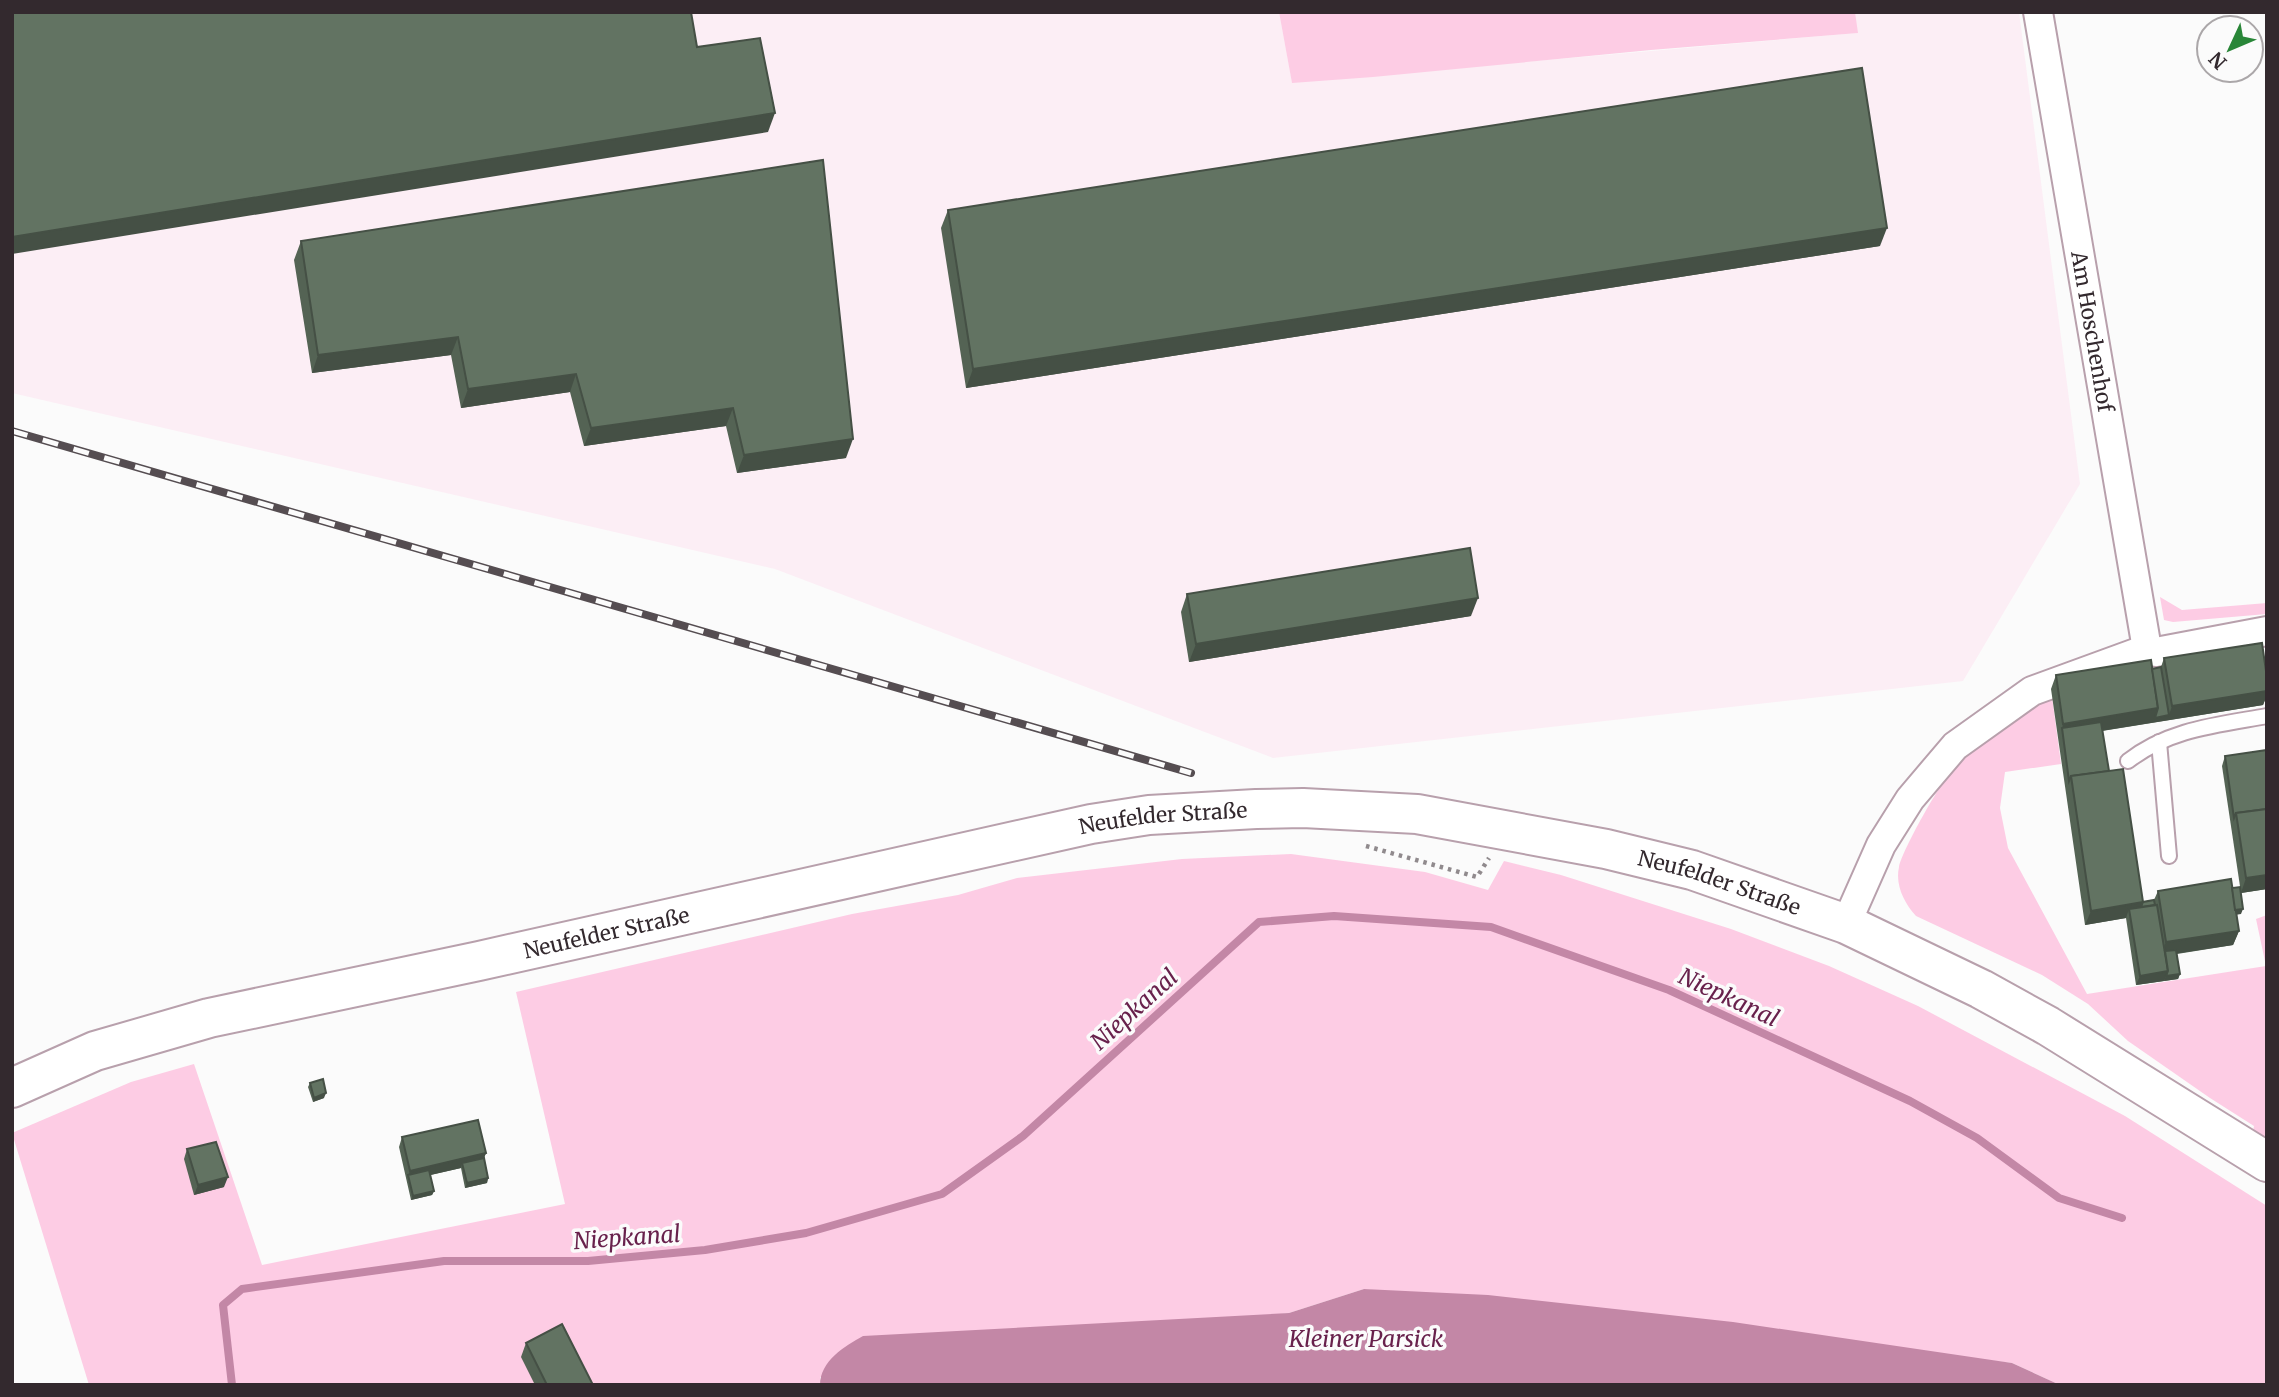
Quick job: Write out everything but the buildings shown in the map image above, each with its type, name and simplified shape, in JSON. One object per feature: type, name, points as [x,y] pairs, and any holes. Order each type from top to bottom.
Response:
[{"type":"main road","name":"Neufelder Straße","points":[[12,1088],[95,1051],[209,1018],[479,961],[1091,824],[1149,816],[1303,808],[1417,814],[1606,849],[1692,870],[1846,924],[1980,989],[2048,1026],[2267,1162]]},
{"type":"street","name":"Am Hoschenhof","points":[[2038,12],[2147,649]]},
{"type":"street","points":[[1846,924],[1881,845],[1910,799],[1955,746],[2032,691],[2147,649],[2156,652],[2267,631]]},
{"type":"lane","points":[[2128,761],[2147,747],[2181,732],[2267,716]]},
{"type":"lane","points":[[2159,742],[2169,856]]},
{"type":"path","points":[[1354,844],[1478,877],[1492,852]]},
{"type":"shaded area","points":[[12,12],[1279,12],[1292,82],[1857,33],[1855,12],[2019,12],[2080,484],[1963,681],[1273,758],[775,569],[12,393]]},
{"type":"shaded area","points":[[1279,12],[1855,12],[1858,33],[1292,83]]},
{"type":"shaded area","points":[[2160,597],[2182,610],[2267,603],[2267,614],[2173,622],[2164,620]]},
{"type":"shaded area","points":[[2051,689],[2061,764],[2005,772],[2000,808],[2008,848],[2087,994],[2266,966],[2256,919],[2267,915],[2267,1140],[2253,1131],[2254,1126],[2128,1041],[2088,1004],[2042,975],[1916,916],[1904,900],[1899,887],[1899,867],[1907,846],[1940,786],[1954,768],[1988,736]]},
{"type":"shaded area","points":[[1291,854],[1425,872],[1488,890],[1504,861],[1561,875],[1731,929],[1829,966],[1918,1006],[2125,1116],[2267,1206],[2267,1385],[2060,1385],[2012,1363],[1364,1289],[1289,1313],[820,1377],[820,1385],[89,1385],[12,1133],[131,1082],[194,1064],[262,1265],[565,1204],[516,992],[852,914],[958,895],[1017,878],[1182,859]]},
{"type":"water","name":"Kleiner Parsick","points":[[1364,1289],[1488,1295],[1733,1322],[2012,1363],[2060,1385],[820,1385],[824,1369],[835,1355],[863,1336],[1289,1313]]},
{"type":"waterway","name":"Niepkanal","points":[[232,1385],[223,1305],[242,1289],[444,1261],[588,1261],[705,1250],[806,1233],[942,1194],[1023,1136],[1259,922],[1334,916],[1491,927],[1669,990],[1910,1101],[1977,1138],[2059,1198],[2122,1218]]},
{"type":"railway","points":[[12,431],[1191,773]]}]
